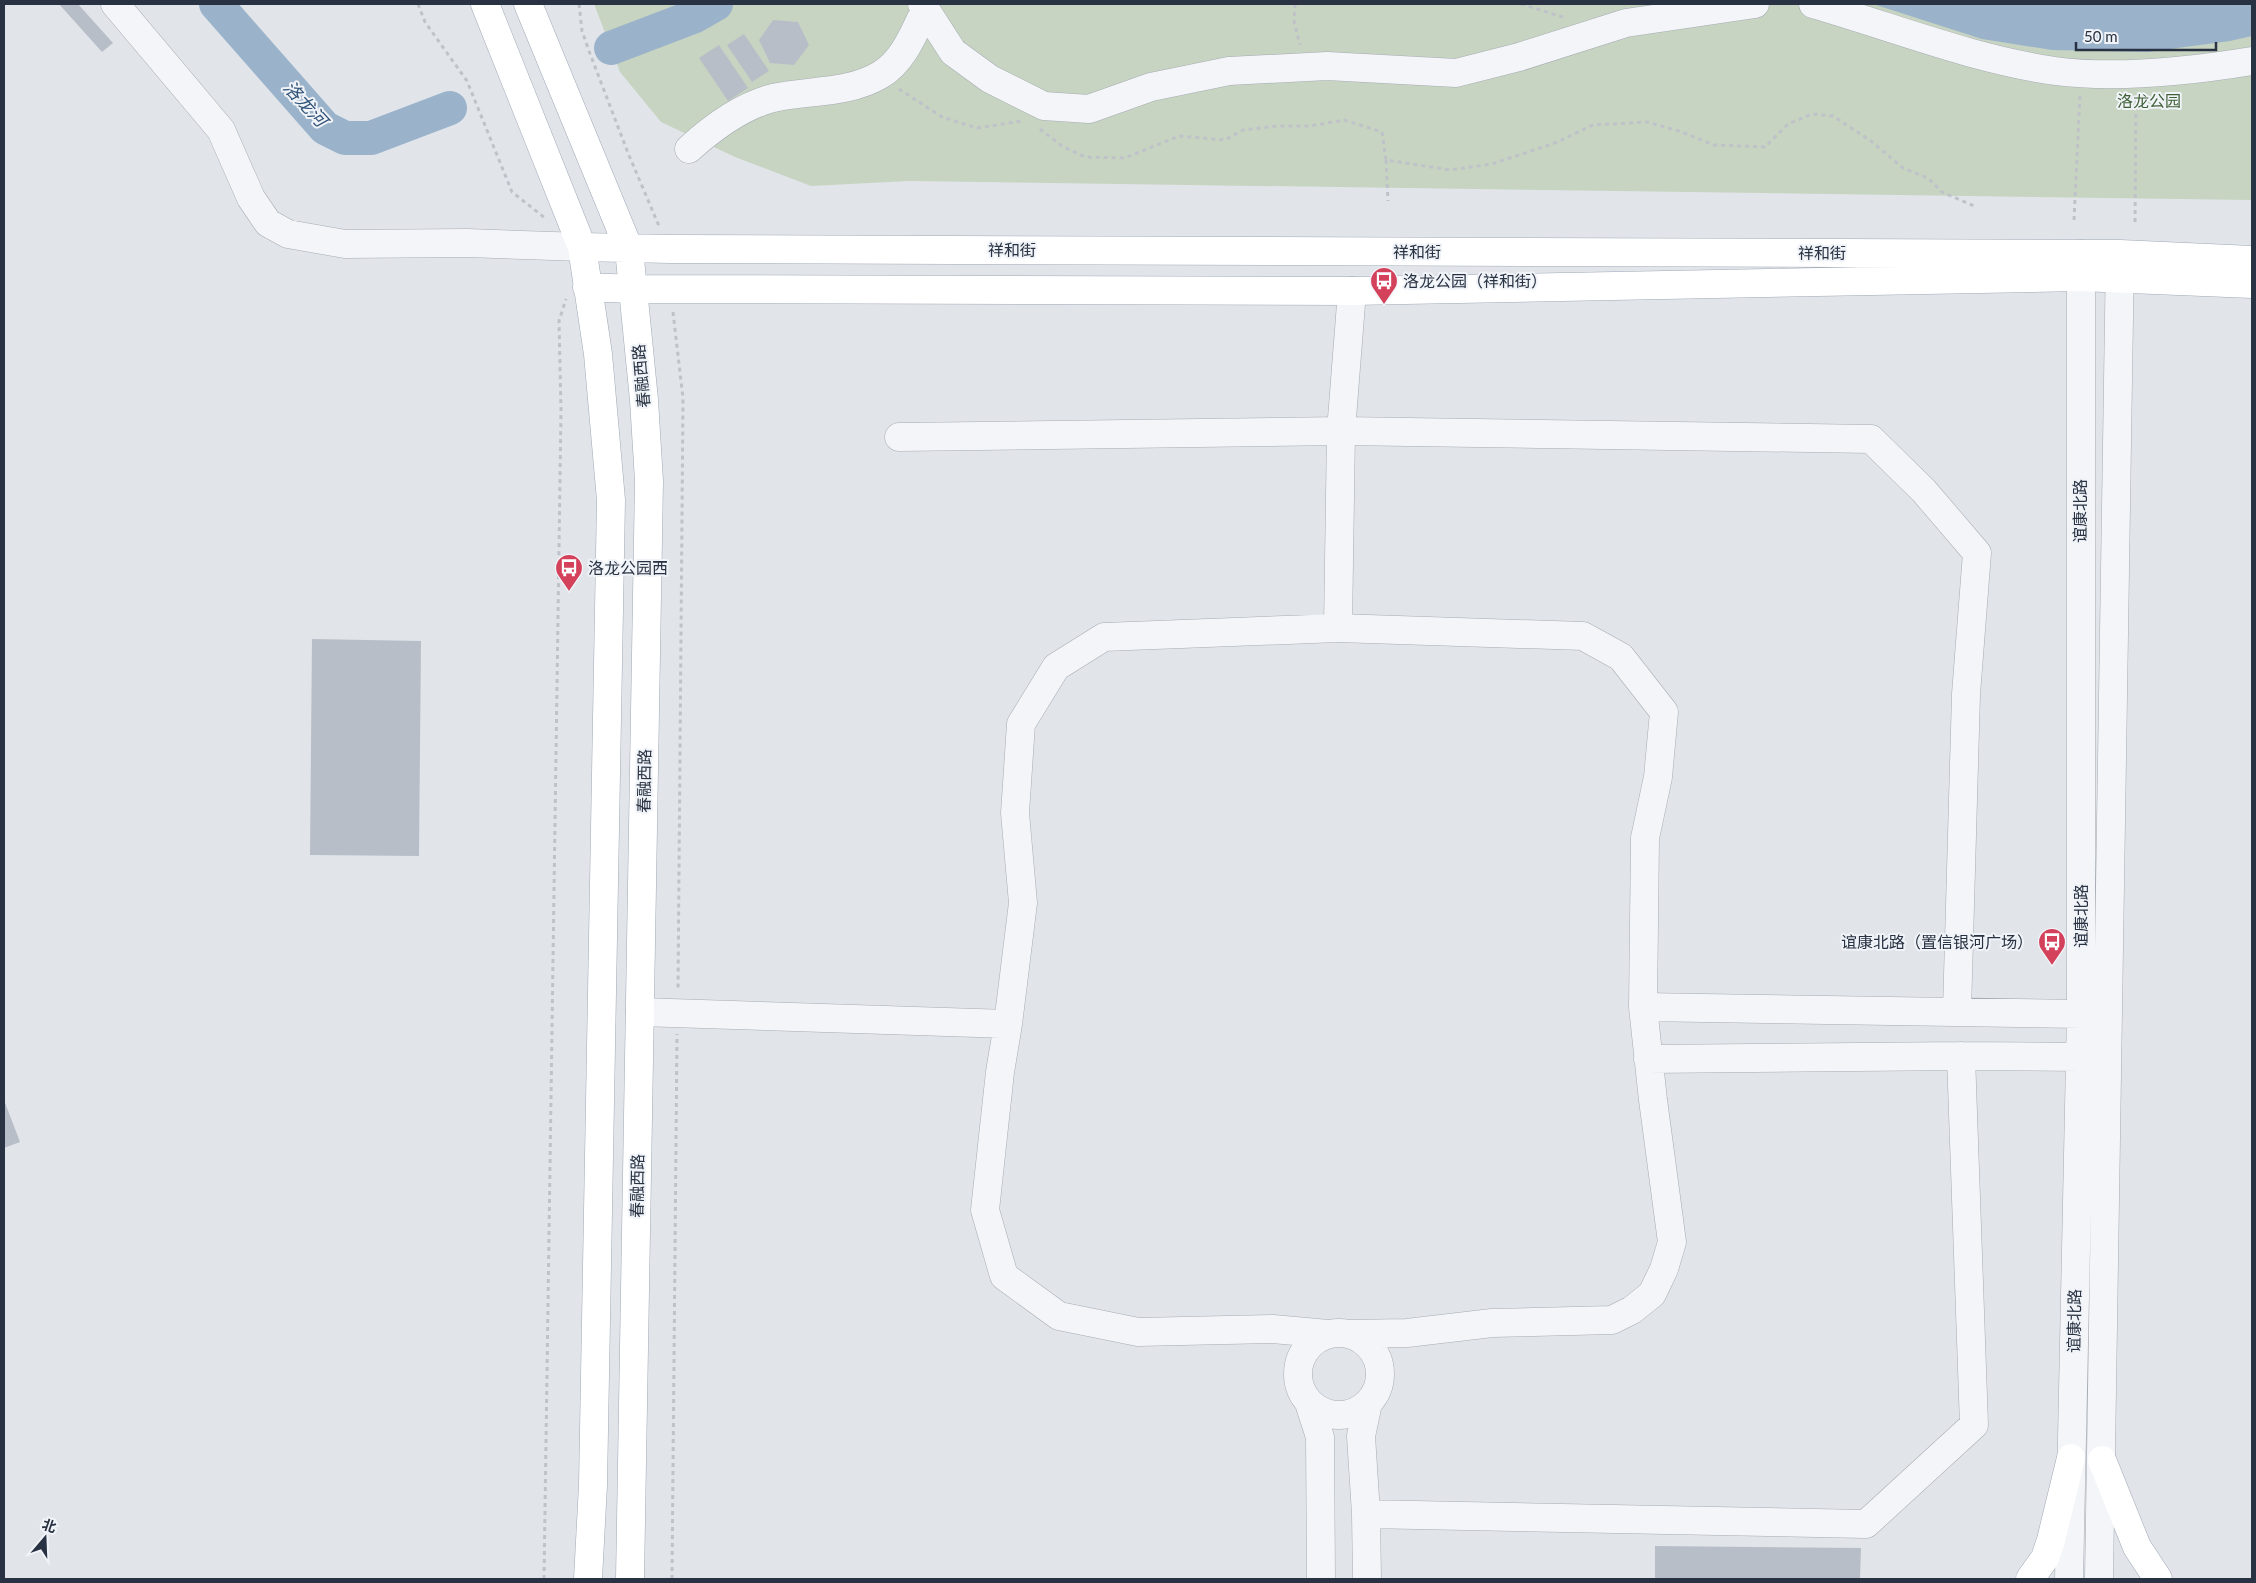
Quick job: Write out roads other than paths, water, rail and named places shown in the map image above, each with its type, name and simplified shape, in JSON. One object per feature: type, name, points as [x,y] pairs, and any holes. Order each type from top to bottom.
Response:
[{"type":"main road","points":[[485,4],[582,247],[577,290],[598,354],[611,500],[593,1485],[588,1579]]},
{"type":"main road","name":"春融西路","points":[[528,4],[629,249],[644,400],[649,481],[630,1579]]},
{"type":"main road","name":"祥和街","points":[[582,247],[2120,266],[2252,260]]},
{"type":"main road","name":"祥和街","points":[[577,290],[1352,290],[2081,265]]},
{"type":"main road","name":"祥和街","points":[[2120,266],[2252,284]]},
{"type":"main road","points":[[2030,1579],[2045,1558],[2072,1458]]},
{"type":"main road","points":[[2102,1460],[2137,1547],[2158,1579]]},
{"type":"main road","points":[[570,1579],[593,1485]]},
{"type":"main road","points":[[632,1488],[642,1556],[652,1579]]},
{"type":"street","points":[[115,4],[221,130],[251,198],[268,222],[288,234],[345,244],[467,243],[582,247]]},
{"type":"street","points":[[924,7],[953,52],[990,79],[1044,106],[1089,109],[1151,87],[1229,71],[1327,66],[1456,73],[1520,56],[1626,23],[1754,4]]},
{"type":"street","points":[[1813,4],[1980,56],[2056,71],[2136,73],[2222,66],[2252,61]]},
{"type":"street","points":[[689,149],[702,137],[734,115],[772,98],[845,88],[880,75],[897,61],[924,7]]},
{"type":"street","name":"谊康北路","points":[[2069,1579],[2081,1014],[2081,265]]},
{"type":"street","name":"谊康北路","points":[[2099,1579],[2120,266]]},
{"type":"street","points":[[1338,628],[1342,431],[1352,290]]},
{"type":"street","points":[[899,437],[1342,431],[1871,439],[1924,491],[1977,553],[1966,694],[1957,1010]]},
{"type":"street","points":[[1338,628],[1583,636],[1622,657],[1664,712],[1658,777],[1645,838],[1643,1007],[1672,1242],[1664,1269],[1652,1294],[1632,1310],[1612,1320],[1492,1322],[1407,1333],[1339,1334],[1273,1329],[1138,1332],[1059,1316],[1004,1276],[984,1210],[1023,902],[1015,814],[1021,724],[1056,667],[1104,637],[1338,628]]},
{"type":"street","points":[[1643,1007],[1957,1010],[2081,1014]]},
{"type":"street","points":[[640,1012],[1008,1024]]},
{"type":"street","points":[[1366,1514],[1866,1524],[1974,1425],[1961,1056]]},
{"type":"street","points":[[1648,1059],[2080,1056]]},
{"type":"street","points":[[1273,1329],[1290,1342],[1299,1363],[1299,1384],[1309,1402],[1320,1438],[1321,1579]]},
{"type":"street","points":[[1379,1363],[1392,1344],[1407,1333]]},
{"type":"street","points":[[1299,1363],[1309,1344],[1339,1334],[1368,1344],[1379,1363],[1379,1385],[1368,1403],[1360,1410],[1338,1415],[1318,1409],[1309,1402]]},
{"type":"street","points":[[1367,1579],[1366,1514],[1361,1436],[1368,1403]]},
{"type":"water","points":[[1873,4],[2252,4],[2252,36],[2230,41],[2148,52],[2052,50],[1982,39]]},
{"type":"waterway","name":"洛龙河","points":[[216,4],[325,128],[345,138],[371,138],[450,108]]},
{"type":"waterway","name":"洛龙河","points":[[611,48],[695,16],[716,4]]},
{"type":"place","name":"洛龙公园（祥和街）","points":[[1384,305]]},
{"type":"place","name":"洛龙公园西","points":[[569,592]]},
{"type":"place","name":"谊康北路（置信银河广场）","points":[[2052,966]]},
{"type":"park label","name":"洛龙公园","points":[[2149,101]]}]
